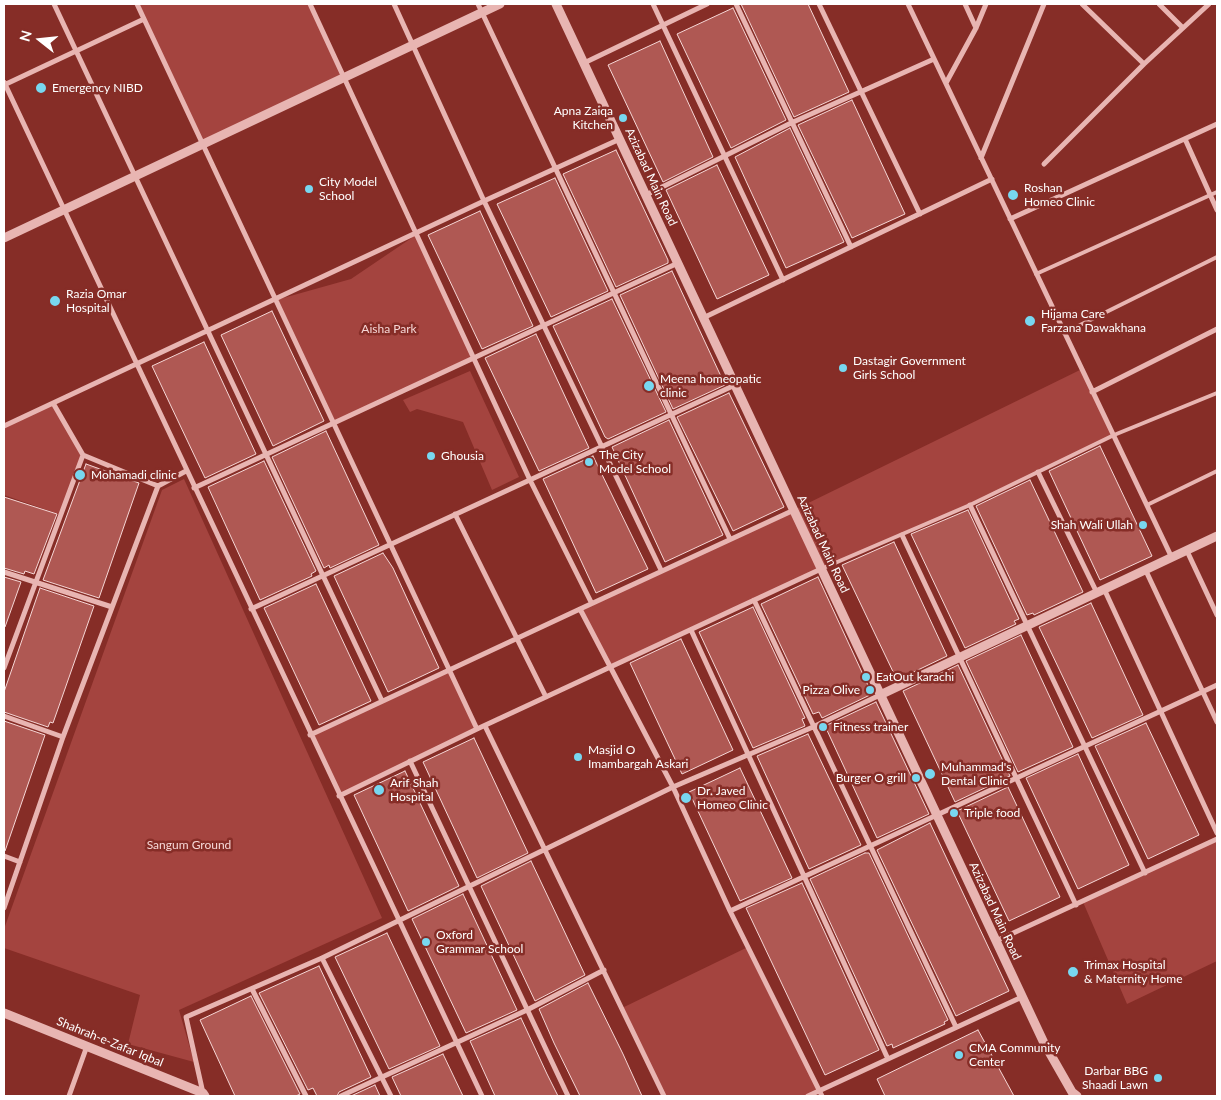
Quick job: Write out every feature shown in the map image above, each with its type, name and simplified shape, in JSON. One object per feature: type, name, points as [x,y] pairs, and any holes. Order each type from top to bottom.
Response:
[{"type":"street","points":[[54,4],[382,701]]},
{"type":"street","points":[[137,4],[477,729]]},
{"type":"street","points":[[310,4],[530,480],[591,602]]},
{"type":"street","points":[[394,4],[484,201],[546,325],[661,570]]},
{"type":"street","points":[[4,238],[413,44],[480,8],[500,4]]},
{"type":"street","name":"Azizabad Main Road","points":[[556,4],[1022,997],[1044,1043],[1074,1095]]},
{"type":"street","points":[[653,4],[783,280]]},
{"type":"street","points":[[584,63],[707,4]]},
{"type":"street","points":[[736,4],[851,247]]},
{"type":"street","points":[[819,4],[920,214]]},
{"type":"street","points":[[908,4],[1172,558]]},
{"type":"street","points":[[965,4],[976,28]]},
{"type":"street","points":[[946,83],[976,28],[986,4]]},
{"type":"street","points":[[981,158],[1044,4]]},
{"type":"street","points":[[1082,4],[1144,64]]},
{"type":"street","points":[[1159,4],[1183,28]]},
{"type":"street","points":[[1044,164],[1144,64],[1210,4]]},
{"type":"street","points":[[480,8],[730,539]]},
{"type":"street","points":[[144,19],[4,84],[482,1096]]},
{"type":"street","points":[[646,195],[791,123],[934,59]]},
{"type":"street","points":[[1010,219],[1217,124]]},
{"type":"street","points":[[1185,138],[1217,210]]},
{"type":"street","points":[[4,426],[484,201],[620,140]]},
{"type":"street","points":[[704,318],[992,179]]},
{"type":"street","points":[[194,488],[678,263]]},
{"type":"street","points":[[1092,392],[1217,329]]},
{"type":"street","points":[[251,609],[735,385]]},
{"type":"street","points":[[53,403],[83,455],[158,486]]},
{"type":"street","points":[[4,668],[83,455]]},
{"type":"street","points":[[4,908],[63,737],[158,486],[186,471]]},
{"type":"street","points":[[1038,472],[1161,711],[1217,833]]},
{"type":"street","points":[[970,505],[1145,873]]},
{"type":"street","points":[[310,735],[580,609],[591,602],[794,510]]},
{"type":"street","points":[[455,514],[546,697]]},
{"type":"street","points":[[902,535],[1076,905]]},
{"type":"street","points":[[204,1094],[186,1017],[322,958],[398,919],[673,787],[812,727],[1217,536]]},
{"type":"street","points":[[1187,551],[1217,615]]},
{"type":"street","points":[[339,796],[477,729],[821,569]]},
{"type":"street","points":[[1146,571],[1217,722]]},
{"type":"street","points":[[4,572],[112,607]]},
{"type":"street","points":[[754,600],[812,727],[956,1028]]},
{"type":"street","points":[[580,609],[673,787],[730,911],[821,1094]]},
{"type":"street","points":[[691,630],[888,1059]]},
{"type":"street","points":[[730,911],[1217,685]]},
{"type":"street","points":[[4,716],[63,737]]},
{"type":"street","points":[[485,726],[664,1096]]},
{"type":"street","points":[[410,761],[568,1096]]},
{"type":"street","points":[[996,941],[1217,839]]},
{"type":"street","points":[[4,856],[20,862]]},
{"type":"street","points":[[322,958],[391,1096]]},
{"type":"street","points":[[340,1096],[527,1010],[604,970]]},
{"type":"street","points":[[252,989],[306,1096]]},
{"type":"street","points":[[808,1096],[821,1094],[888,1059],[1022,997]]},
{"type":"street","name":"Shahrah-e-Zafar Iqbal","points":[[4,1013],[204,1094]]},
{"type":"street","points":[[69,1096],[87,1046]]},
{"type":"lane","points":[[1036,274],[1217,192]]},
{"type":"lane","points":[[1064,333],[1217,257]]},
{"type":"lane","points":[[821,569],[970,505],[1114,436],[1217,393]]},
{"type":"lane","points":[[1147,505],[1217,471]]},
{"type":"green space","points":[[137,4],[310,4],[344,77],[203,144]]},
{"type":"green space","name":"Aisha Park","points":[[416,235],[474,359],[334,424],[276,300],[351,279]]},
{"type":"green space","points":[[1082,369],[1114,435],[970,505],[821,569],[609,667],[580,609],[794,510]]},
{"type":"green space","points":[[470,371],[519,477],[492,490],[463,422],[417,409],[410,412],[403,400]]},
{"type":"green space","points":[[53,403],[83,455],[61,515],[4,495],[4,426]]},
{"type":"green space","name":"Sangum Ground","points":[[184,479],[382,918],[179,1010],[194,1062],[128,1044],[140,995],[4,948],[4,929],[162,490]]},
{"type":"green space","points":[[449,669],[477,729],[339,796],[310,735]]},
{"type":"green space","points":[[1217,839],[1217,961],[1127,1004],[1083,902]]},
{"type":"green space","points":[[748,947],[819,1091],[808,1096],[664,1096],[622,1008]]},
{"type":"building","points":[[741,4],[808,4],[849,92],[794,117]]},
{"type":"building","points":[[733,8],[786,120],[731,148],[677,34]]},
{"type":"building","points":[[660,41],[713,157],[663,182],[608,65]]},
{"type":"building","points":[[852,100],[905,214],[852,238],[798,125]]},
{"type":"building","points":[[790,128],[844,242],[786,268],[735,157]]},
{"type":"building","points":[[616,150],[668,263],[616,287],[563,174]]},
{"type":"building","points":[[717,165],[769,275],[717,299],[666,190]]},
{"type":"building","points":[[555,178],[608,291],[551,317],[497,204]]},
{"type":"building","points":[[480,211],[533,326],[482,349],[428,235]]},
{"type":"building","points":[[672,271],[725,385],[673,409],[620,295]]},
{"type":"building","points":[[612,299],[666,412],[608,439],[605,437],[553,326]]},
{"type":"building","points":[[272,311],[324,421],[273,446],[221,335]]},
{"type":"building","points":[[536,334],[589,448],[539,471],[485,358]]},
{"type":"building","points":[[204,342],[256,454],[205,478],[152,366]]},
{"type":"building","points":[[729,393],[784,507],[733,531],[677,417]]},
{"type":"building","points":[[669,420],[723,535],[665,562],[612,447]]},
{"type":"building","points":[[326,431],[379,545],[330,568],[329,565],[324,568],[272,457]]},
{"type":"building","points":[[1100,446],[1152,556],[1100,580],[1049,471]]},
{"type":"building","points":[[593,456],[648,569],[596,593],[543,479]]},
{"type":"building","points":[[264,461],[316,571],[311,574],[312,576],[260,600],[208,487]]},
{"type":"building","points":[[86,464],[139,483],[99,598],[43,580]]},
{"type":"building","points":[[1030,480],[1083,592],[1034,615],[1033,613],[1027,615],[976,506]]},
{"type":"building","points":[[4,497],[57,514],[34,574],[25,571],[24,574],[4,568]]},
{"type":"building","points":[[968,510],[1019,619],[1014,621],[1016,624],[965,648],[911,534]]},
{"type":"building","points":[[894,542],[947,656],[897,680],[842,565]]},
{"type":"building","points":[[383,553],[393,568],[439,668],[388,692],[334,576]]},
{"type":"building","points":[[4,577],[21,582],[5,627],[4,627]]},
{"type":"building","points":[[818,577],[872,694],[822,718],[819,712],[813,714],[761,604]]},
{"type":"building","points":[[316,584],[371,701],[319,725],[264,608]]},
{"type":"building","points":[[40,588],[94,606],[53,723],[50,722],[48,727],[4,712],[4,692]]},
{"type":"building","points":[[1091,603],[1143,715],[1092,738],[1039,627]]},
{"type":"building","points":[[753,607],[805,718],[802,719],[805,726],[753,748],[699,632]]},
{"type":"building","points":[[1021,635],[1073,747],[1018,772],[966,661]]},
{"type":"building","points":[[681,639],[733,750],[682,774],[630,663]]},
{"type":"building","points":[[958,665],[1010,776],[955,802],[903,691]]},
{"type":"building","points":[[876,702],[929,814],[877,838],[825,726]]},
{"type":"building","points":[[4,721],[45,735],[5,851],[4,850]]},
{"type":"building","points":[[1146,723],[1199,835],[1148,859],[1095,746]]},
{"type":"building","points":[[808,734],[861,845],[809,869],[757,756]]},
{"type":"building","points":[[474,738],[528,853],[477,878],[423,762]]},
{"type":"building","points":[[1078,754],[1129,865],[1078,889],[1026,778]]},
{"type":"building","points":[[740,768],[792,878],[740,901],[689,792]]},
{"type":"building","points":[[405,771],[459,886],[408,911],[354,795]]},
{"type":"building","points":[[1008,787],[1060,897],[1009,921],[957,811]]},
{"type":"building","points":[[930,823],[1009,991],[956,1016],[877,850]]},
{"type":"building","points":[[865,853],[869,853],[948,1020],[944,1022],[945,1024],[893,1048],[892,1044],[887,1046],[810,879]]},
{"type":"building","points":[[531,861],[585,975],[535,1001],[481,886]]},
{"type":"building","points":[[802,883],[879,1050],[825,1075],[746,908]]},
{"type":"building","points":[[463,894],[517,1010],[466,1033],[412,919]]},
{"type":"building","points":[[387,933],[440,1046],[389,1069],[335,957]]},
{"type":"building","points":[[319,966],[371,1077],[339,1092],[337,1096],[317,1096],[313,1088],[308,1090],[259,993]]},
{"type":"building","points":[[588,983],[642,1096],[580,1096],[554,1043],[539,1009]]},
{"type":"building","points":[[251,996],[300,1094],[296,1096],[235,1096],[200,1020]]},
{"type":"building","points":[[521,1018],[558,1096],[495,1096],[470,1041]]},
{"type":"building","name":"CMA Community Center","points":[[978,1030],[1014,1096],[885,1096],[877,1079]]},
{"type":"building","points":[[443,1054],[463,1096],[401,1096],[392,1077]]},
{"type":"building","points":[[375,1085],[380,1096],[351,1096]]},
{"type":"place","name":"Emergency NIBD","points":[[41,88]]},
{"type":"place","name":"Apna Zaiqa Kitchen","points":[[623,118]]},
{"type":"place","name":"City Model School","points":[[309,189]]},
{"type":"place","name":"Roshan Homeo Clinic","points":[[1013,195]]},
{"type":"place","name":"Razia Omar Hospital","points":[[55,301]]},
{"type":"place","name":"Hijama Care Farzana Dawakhana","points":[[1030,321]]},
{"type":"place","name":"Dastagir Government Girls School","points":[[843,368]]},
{"type":"place","name":"Meena homeopatic clinic","points":[[649,386]]},
{"type":"place","name":"Ghousia","points":[[431,456]]},
{"type":"place","name":"The City Model School","points":[[589,462]]},
{"type":"place","name":"Mohamadi clinic","points":[[80,475]]},
{"type":"place","name":"Shah Wali Ullah","points":[[1143,525]]},
{"type":"place","name":"EatOut karachi","points":[[866,677]]},
{"type":"place","name":"Pizza Olive","points":[[870,690]]},
{"type":"place","name":"Fitness trainer","points":[[823,727]]},
{"type":"place","name":"Masjid O Imambargah Askari","points":[[578,757]]},
{"type":"place","name":"Muhammad's Dental Clinic","points":[[930,774]]},
{"type":"place","name":"Burger O grill","points":[[916,778]]},
{"type":"place","name":"Arif Shah Hospital","points":[[379,790]]},
{"type":"place","name":"Dr. Javed Homeo Clinic","points":[[686,798]]},
{"type":"place","name":"Triple food","points":[[954,813]]},
{"type":"place","name":"Oxford Grammar School","points":[[426,942]]},
{"type":"place","name":"Trimax Hospital & Maternity Home","points":[[1073,972]]},
{"type":"place","name":"CMA Community Center","points":[[959,1055]]},
{"type":"place","name":"Darbar BBG Shaadi Lawn","points":[[1158,1078]]}]
